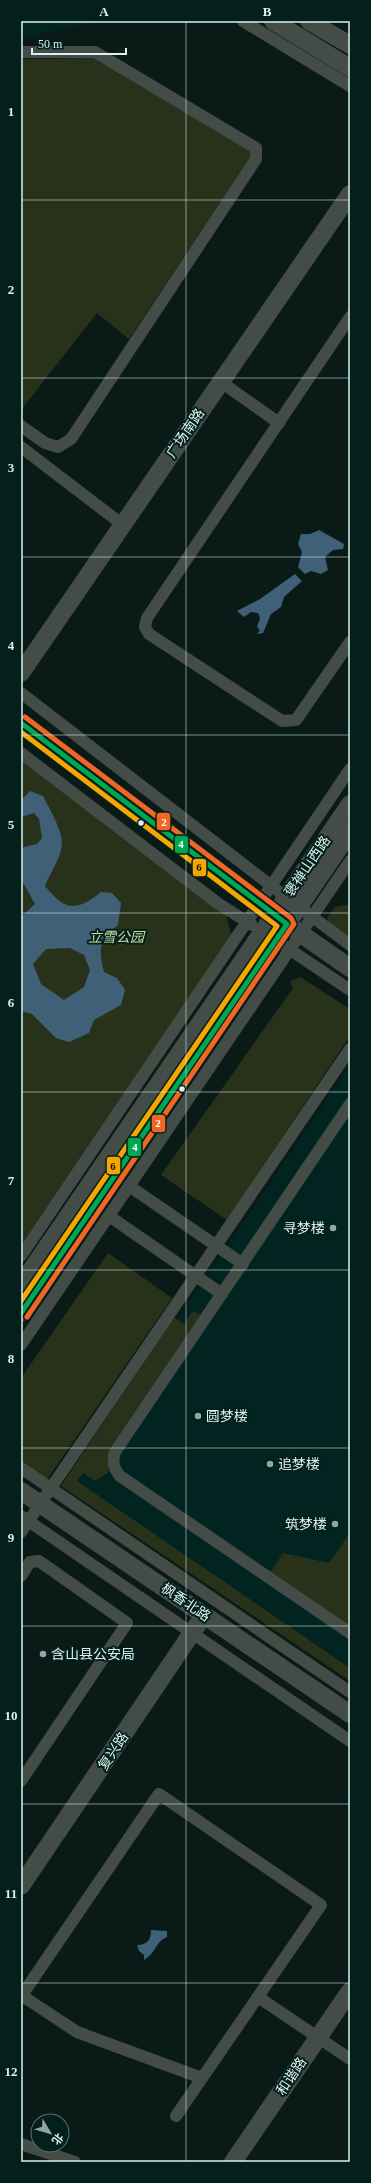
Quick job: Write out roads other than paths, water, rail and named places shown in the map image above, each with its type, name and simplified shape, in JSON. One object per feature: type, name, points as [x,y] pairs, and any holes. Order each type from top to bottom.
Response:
[{"type":"main road","points":[[272,21],[350,68]]},
{"type":"main road","points":[[309,21],[350,46]]},
{"type":"main road","name":"广场南路","points":[[21,673],[350,194]]},
{"type":"main road","points":[[21,723],[258,904],[350,968]]},
{"type":"main road","name":"褒禅山西路","points":[[299,907],[350,804]]},
{"type":"main road","name":"褒禅山西路","points":[[21,1313],[350,832]]},
{"type":"main road","name":"褒禅山西路","points":[[21,1285],[276,941]]},
{"type":"main road","name":"枫香北路","points":[[21,1491],[350,1714]]},
{"type":"main road","name":"复兴路","points":[[21,1886],[204,1615]]},
{"type":"main road","name":"和谐路","points":[[233,2162],[350,1991]]},
{"type":"street","points":[[243,21],[350,86]]},
{"type":"street","points":[[21,52],[95,52],[256,148],[256,159],[71,440],[58,447],[45,444],[21,426]]},
{"type":"street","points":[[350,317],[147,618],[145,627],[149,634],[282,721],[296,720],[350,642]]},
{"type":"street","points":[[221,382],[279,423]]},
{"type":"street","points":[[21,447],[123,525]]},
{"type":"street","points":[[21,693],[350,945]]},
{"type":"street","points":[[21,753],[216,902],[350,990]]},
{"type":"street","points":[[21,1256],[350,769]]},
{"type":"street","points":[[299,907],[350,861]]},
{"type":"street","points":[[21,1344],[129,1186],[276,941]]},
{"type":"street","points":[[21,1532],[25,1518],[40,1504],[350,1049]]},
{"type":"street","points":[[350,1104],[115,1452],[113,1460],[114,1469],[120,1476],[350,1633]]},
{"type":"street","points":[[129,1186],[243,1264]]},
{"type":"street","points":[[109,1216],[222,1294]]},
{"type":"street","points":[[21,1468],[350,1692]]},
{"type":"street","points":[[25,1518],[350,1740]]},
{"type":"street","points":[[21,1576],[30,1562],[39,1561],[127,1623],[21,1781]]},
{"type":"street","points":[[176,2116],[322,1905],[159,1794],[21,1995],[77,2032],[202,2078]]},
{"type":"street","points":[[258,1997],[350,2059]]},
{"type":"street","points":[[21,2144],[75,2162]]},
{"type":"place","name":"寻梦楼","points":[[333,1228]]},
{"type":"place","name":"圆梦楼","points":[[198,1416]]},
{"type":"place","name":"追梦楼","points":[[270,1464]]},
{"type":"place","name":"筑梦楼","points":[[335,1524]]},
{"type":"place","name":"含山县公安局","points":[[43,1654]]},
{"type":"park label","name":"立雪公园","points":[[116,937]]}]
